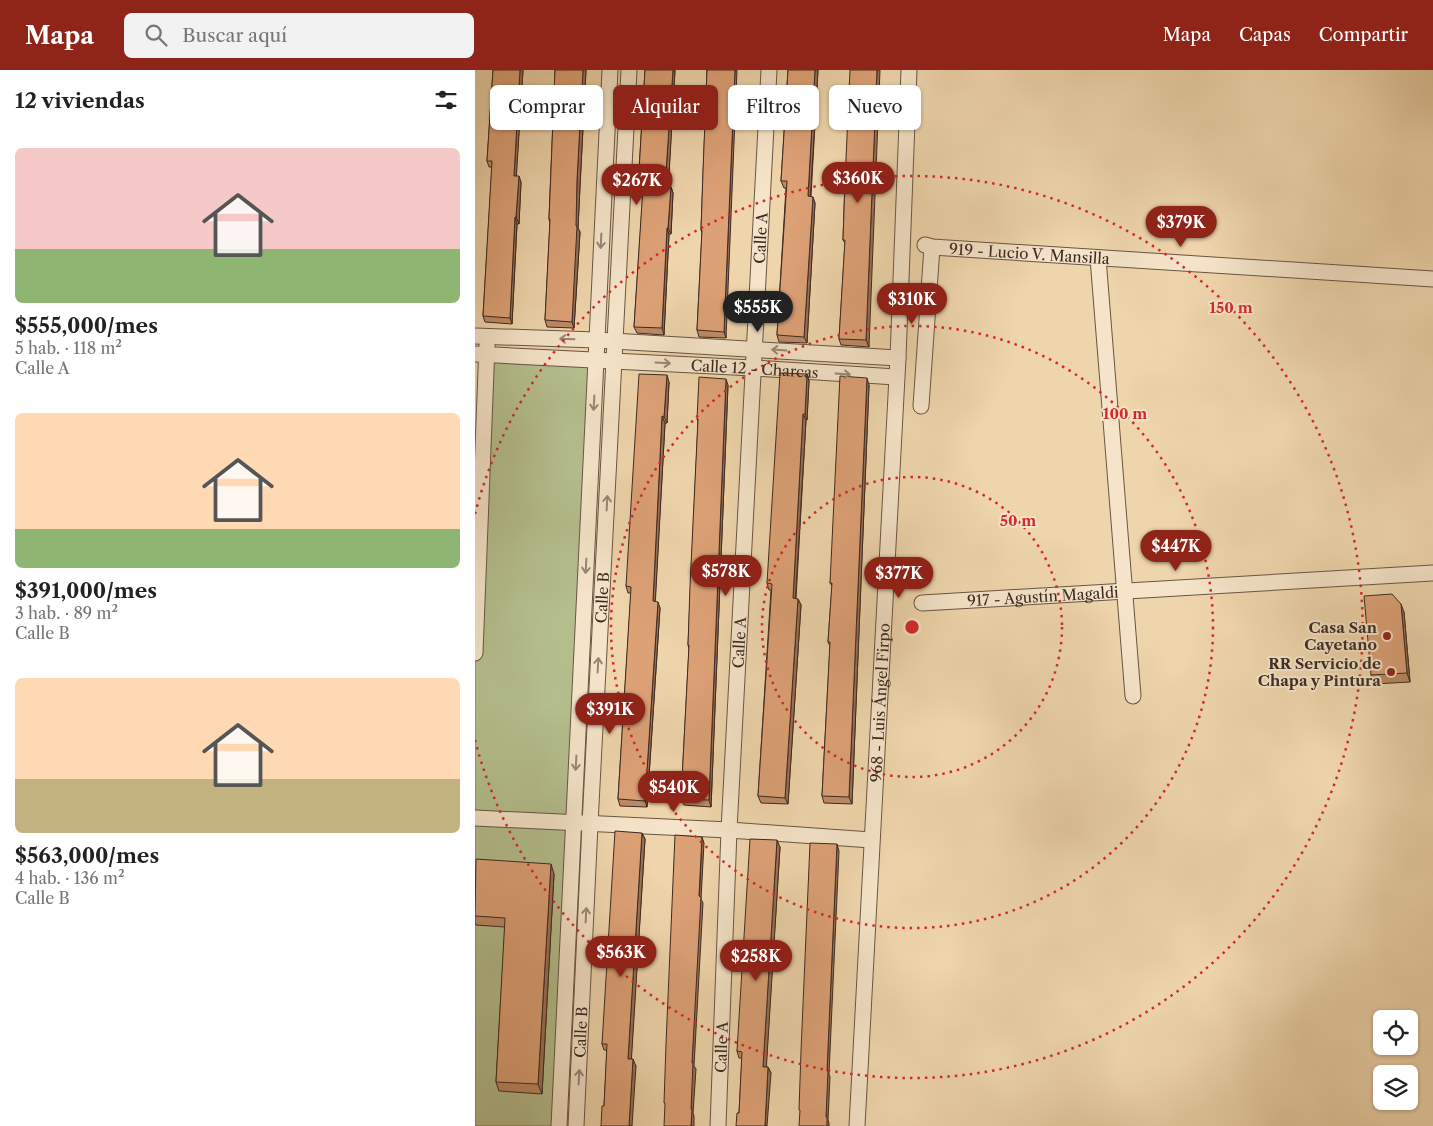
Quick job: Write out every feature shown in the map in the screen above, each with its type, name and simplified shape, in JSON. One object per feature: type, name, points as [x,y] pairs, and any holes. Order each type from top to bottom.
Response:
[{"type":"street","name":"Calle B","points":[[559,1126],[610,70]]},
{"type":"street","name":"Calle B","points":[[577,1126],[590,824],[629,70]]},
{"type":"street","name":"Calle A","points":[[718,1126],[729,830],[769,70]]},
{"type":"street","name":"968 - Luis Ángel Firpo","points":[[857,1126],[897,358],[909,70]]},
{"type":"street","name":"919 - Lucio V. Mansilla","points":[[921,406],[929,246],[1433,279]]},
{"type":"street","points":[[1098,258],[1133,696]]},
{"type":"street","name":"Calle 12 - Charcas","points":[[481,336],[755,348],[897,358]]},
{"type":"street","points":[[475,653],[481,336]]},
{"type":"street","name":"Calle 12 - Charcas","points":[[481,354],[896,377]]},
{"type":"street","name":"917 - Agustín Magaldi","points":[[922,603],[1433,573]]},
{"type":"street","points":[[475,818],[729,830],[871,840]]},
{"type":"green space","points":[[487,354],[596,360],[559,1126],[475,1126],[475,653]]},
{"type":"building","points":[[493,70],[520,70],[519,85],[492,85]]},
{"type":"building","points":[[555,70],[583,70],[582,85],[554,85]]},
{"type":"building","points":[[645,70],[673,70],[672,85],[644,85]]},
{"type":"building","points":[[707,70],[735,70],[734,85],[728,85],[728,130],[732,130],[724,332],[697,330],[705,130],[718,130],[718,85],[706,85]]},
{"type":"building","points":[[788,70],[815,70],[814,85],[787,85]]},
{"type":"building","points":[[850,70],[877,70],[876,85],[849,85]]},
{"type":"building","points":[[490,116],[490,130],[517,130],[514,176],[519,176],[510,318],[483,316],[492,161],[487,161]]},
{"type":"building","points":[[553,130],[580,130],[572,322],[545,320]]},
{"type":"building","points":[[641,130],[669,130],[665,186],[671,187],[662,328],[634,327],[644,171],[639,171]]},
{"type":"building","points":[[784,130],[812,130],[808,196],[813,197],[804,337],[777,335],[787,181],[781,181]]},
{"type":"building","points":[[847,130],[875,130],[866,340],[839,339],[845,240],[843,240]]},
{"type":"building","points":[[780,373],[807,374],[793,598],[798,599],[785,798],[758,796],[772,584],[767,583]]},
{"type":"building","points":[[639,374],[667,375],[664,417],[662,416],[653,601],[658,602],[645,801],[618,799],[631,587],[626,586]]},
{"type":"building","points":[[840,376],[867,378],[849,797],[822,796]]},
{"type":"building","points":[[699,377],[726,379],[709,800],[681,799]]},
{"type":"building","name":"Casa San Cayetano","points":[[1392,594],[1401,604],[1407,673],[1371,675],[1364,596]]},
{"type":"building","points":[[615,831],[642,833],[628,1059],[633,1059],[629,1126],[601,1126],[602,1106],[604,1106],[607,1044],[602,1044]]},
{"type":"building","points":[[675,835],[702,837],[691,1126],[664,1126]]},
{"type":"building","points":[[750,839],[777,840],[763,1067],[768,1067],[765,1126],[736,1126],[737,1113],[739,1113],[742,1052],[737,1051]]},
{"type":"building","points":[[810,843],[837,844],[827,1071],[827,1126],[799,1126]]},
{"type":"building","points":[[476,859],[551,864],[538,1084],[496,1082],[505,918],[475,916]]},
{"type":"place","name":"Casa San Cayetano","points":[[1387,636]]},
{"type":"place","name":"RR Servicio de Chapa y Pintura","points":[[1391,672]]}]
